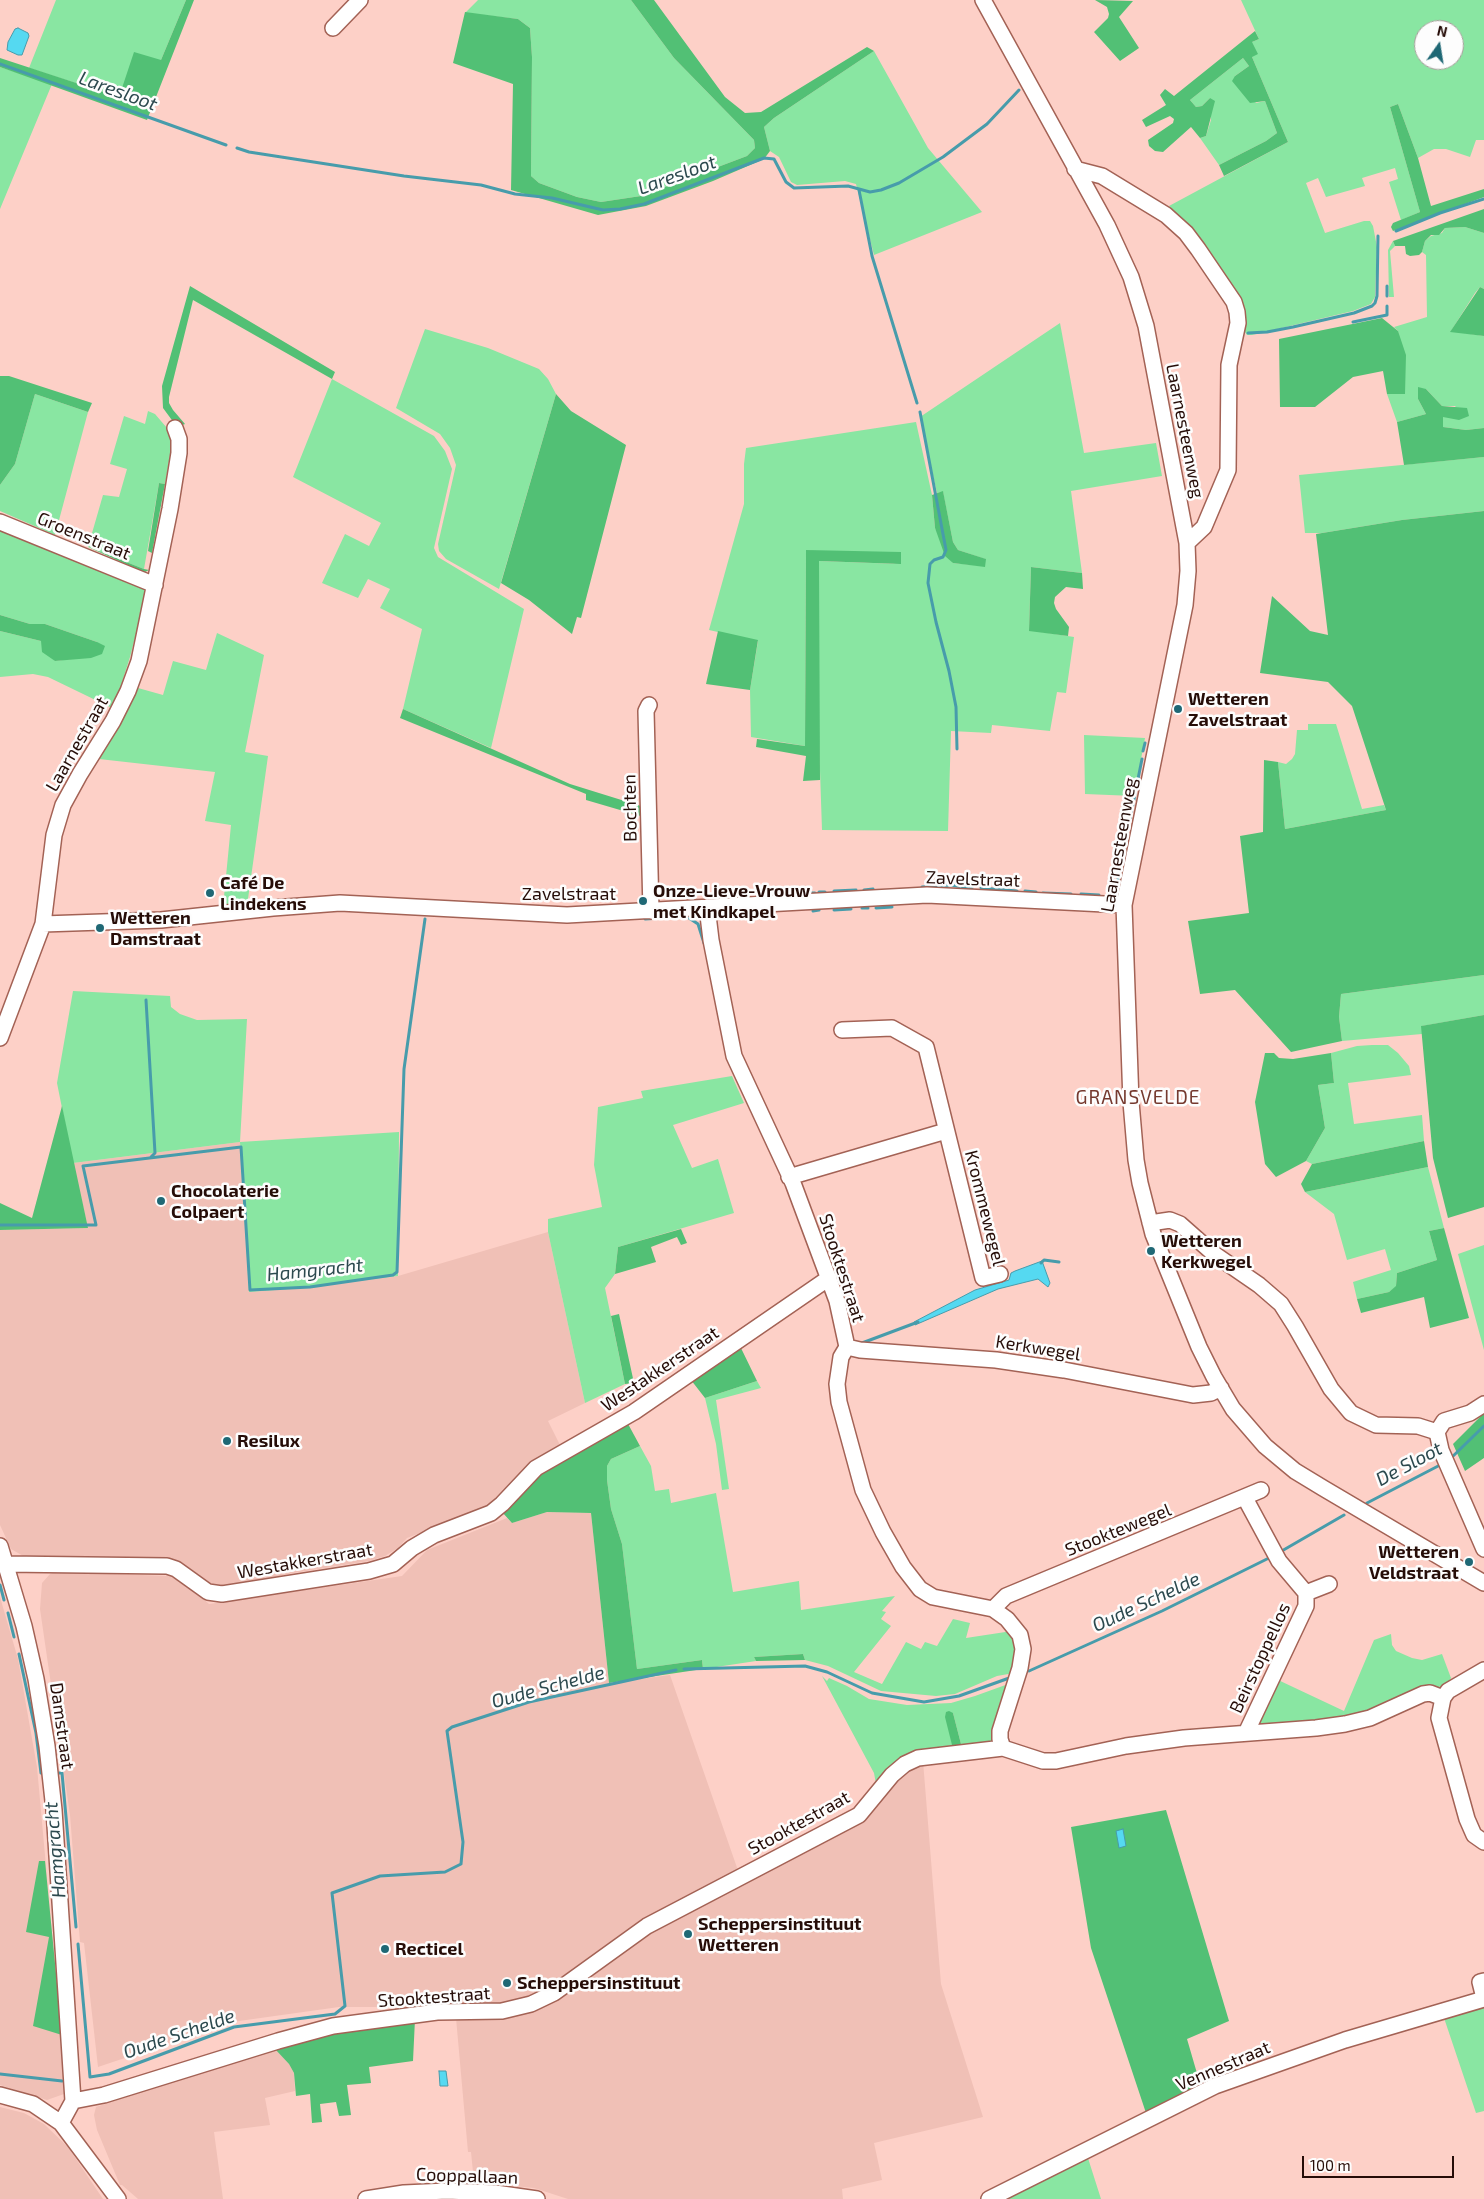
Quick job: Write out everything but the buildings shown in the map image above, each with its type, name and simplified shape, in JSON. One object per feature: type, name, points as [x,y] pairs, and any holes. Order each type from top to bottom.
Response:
[{"type":"street","points":[[333,28],[360,0]]},
{"type":"street","name":"Laarnesteenweg","points":[[983,0],[1126,265],[1146,326],[1187,542],[1188,571],[1184,605],[1124,905],[1131,1102],[1140,1183],[1150,1223],[1199,1347],[1234,1408],[1265,1446],[1295,1471],[1484,1583]]},
{"type":"street","points":[[1075,169],[1102,176],[1166,214],[1186,233],[1234,302],[1238,323],[1229,365],[1228,470],[1204,527],[1187,542]]},
{"type":"street","name":"Laarnestraat","points":[[43,924],[58,818],[67,795],[114,721],[128,691],[144,638],[179,453],[179,439],[175,428]]},
{"type":"street","name":"Groenstraat","points":[[0,522],[155,585]]},
{"type":"street","name":"Bochten","points":[[649,705],[646,711],[651,911]]},
{"type":"street","name":"Zavelstraat","points":[[43,924],[152,921],[273,908],[340,904],[567,915],[927,895],[1124,905]]},
{"type":"street","name":"Stooktestraat","points":[[73,2101],[104,2095],[278,2041],[334,2026],[437,2012],[502,2011],[531,2004],[554,1993],[647,1926],[858,1815],[892,1775],[905,1764],[918,1758],[1003,1748],[1000,1731],[1018,1674],[1023,1649],[1020,1635],[1007,1618],[993,1610],[933,1597],[920,1589],[907,1574],[883,1532],[863,1490],[839,1402],[837,1384],[841,1357],[847,1347],[837,1301],[789,1177],[734,1056],[706,907]]},
{"type":"street","points":[[0,1038],[43,924]]},
{"type":"street","name":"Krommewegel","points":[[842,1030],[892,1028],[926,1047],[983,1278],[1000,1274]]},
{"type":"street","points":[[789,1177],[946,1131]]},
{"type":"street","points":[[1150,1223],[1170,1220],[1180,1224],[1214,1254],[1259,1285],[1281,1304],[1296,1326],[1331,1389],[1351,1413],[1376,1425],[1418,1426],[1436,1432]]},
{"type":"street","name":"Westakkerstraat","points":[[6,1564],[167,1566],[176,1569],[208,1592],[222,1594],[369,1570],[393,1564],[412,1548],[434,1535],[491,1513],[536,1468],[634,1412],[829,1278]]},
{"type":"street","name":"Kerkwegel","points":[[847,1347],[860,1350],[996,1360],[1064,1370],[1193,1395],[1211,1393],[1221,1388]]},
{"type":"street","points":[[1436,1432],[1444,1421],[1470,1413],[1484,1404]]},
{"type":"street","points":[[1436,1432],[1446,1462],[1484,1549]]},
{"type":"street","name":"Stooktewegel","points":[[993,1610],[1006,1596],[1261,1490]]},
{"type":"street","name":"Beirstoppellos","points":[[1245,1498],[1276,1556],[1306,1593],[1306,1606],[1246,1733]]},
{"type":"street","name":"Damstraat","points":[[0,1546],[24,1626],[48,1746],[73,2101]]},
{"type":"street","points":[[1306,1593],[1329,1584]]},
{"type":"street","points":[[1484,1670],[1448,1691],[1443,1698],[1439,1718],[1467,1819],[1474,1835],[1484,1842]]},
{"type":"street","name":"Beirstoppellos","points":[[1003,1748],[1044,1761],[1056,1761],[1126,1746],[1184,1738],[1345,1724],[1370,1718],[1423,1694],[1430,1693],[1443,1698]]},
{"type":"street","points":[[1484,1981],[1480,1982],[1484,1999]]},
{"type":"street","name":"Vennestraat","points":[[989,2199],[1215,2086],[1354,2037],[1484,1999]]},
{"type":"street","points":[[0,2095],[33,2104],[61,2122],[118,2199]]},
{"type":"street","points":[[61,2122],[73,2101]]},
{"type":"street","name":"Cooppallaan","points":[[366,2199],[404,2192],[447,2190],[495,2193],[537,2199]]},
{"type":"shaded area","points":[[240,1142],[249,1292],[301,1288],[398,1276],[548,1232],[585,1403],[548,1421],[560,1445],[526,1466],[485,1508],[407,1538],[398,1548],[385,1556],[369,1561],[293,1573],[225,1588],[211,1587],[194,1576],[25,1557],[11,1549],[0,1525],[0,1230],[88,1228],[73,1163]]},
{"type":"shaded area","points":[[547,1512],[591,1513],[609,1683],[670,1675],[742,1882],[861,1820],[907,1769],[923,1761],[941,1984],[983,2117],[874,2143],[882,2180],[842,2189],[843,2199],[568,2199],[534,2188],[474,2182],[471,2152],[468,2152],[456,2018],[435,2007],[339,2007],[232,2022],[98,2067],[84,1943],[80,1942],[70,1815],[40,1609],[42,1583],[50,1574],[56,1572],[168,1576],[182,1580],[209,1604],[402,1576],[427,1550],[507,1518],[512,1523]]},
{"type":"shaded area","points":[[0,1597],[18,1659],[37,1767],[65,2076],[64,2094],[47,2100],[0,2085]]},
{"type":"shaded area","points":[[274,2048],[289,2064],[294,2073],[295,2091],[265,2098],[270,2125],[214,2132],[223,2199],[138,2199],[120,2185],[97,2130],[94,2115],[96,2107]]},
{"type":"shaded area","points":[[0,2107],[24,2113],[44,2124],[68,2147],[103,2199],[0,2199]]},
{"type":"green space","points":[[56,0],[186,0],[161,60],[119,97],[29,68]]},
{"type":"green space","points":[[186,0],[194,0],[147,120],[0,67],[0,58],[119,97],[134,52],[161,60]]},
{"type":"green space","points":[[478,0],[631,0],[674,58],[754,140],[755,148],[747,156],[641,196],[601,202],[577,197],[539,183],[531,176],[532,57],[530,28],[518,19],[465,13]]},
{"type":"green space","points":[[631,0],[654,0],[725,97],[745,113],[761,112],[867,47],[874,51],[774,118],[764,127],[770,151],[764,159],[713,181],[646,206],[598,215],[511,190],[513,84],[453,63],[465,12],[518,19],[530,28],[532,57],[531,176],[539,183],[577,197],[601,202],[641,196],[747,156],[755,148],[754,140],[674,58]]},
{"type":"green space","points":[[1095,0],[1133,1],[1119,17],[1139,48],[1120,61],[1094,32],[1108,18],[1109,14],[1107,7]]},
{"type":"green space","points":[[1241,0],[1484,0],[1484,140],[1476,140],[1470,157],[1446,149],[1434,149],[1418,158],[1398,104],[1390,107],[1420,212],[1401,220],[1389,182],[1398,179],[1395,168],[1362,178],[1365,186],[1326,197],[1318,178],[1306,183],[1325,233],[1364,221],[1370,221],[1373,226],[1377,247],[1375,297],[1371,304],[1353,311],[1247,335],[1242,311],[1182,221],[1169,206],[1288,142],[1252,57],[1252,42],[1259,39]]},
{"type":"green space","points":[[1255,31],[1259,39],[1252,42],[1258,54],[1252,57],[1288,142],[1224,176],[1219,165],[1266,141],[1277,133],[1265,101],[1250,103],[1232,81],[1235,76],[1249,66],[1243,58],[1190,100],[1196,107],[1202,106],[1210,98],[1215,101],[1206,136],[1200,138],[1191,127],[1163,152],[1155,151],[1149,146],[1148,140],[1173,123],[1174,119],[1170,116],[1146,127],[1142,120],[1166,105],[1160,95],[1165,89],[1174,96]]},
{"type":"green space","points":[[874,51],[928,148],[982,212],[874,255],[856,184],[845,181],[797,185],[791,182],[779,157],[770,151],[764,127],[774,118]]},
{"type":"green space","points":[[1243,58],[1249,66],[1235,76],[1256,103],[1265,101],[1277,133],[1266,141],[1219,165],[1200,138],[1206,136],[1211,120],[1210,98],[1202,106],[1196,107],[1190,100]]},
{"type":"green space","points":[[0,67],[52,84],[0,209]]},
{"type":"green space","points":[[1398,104],[1418,158],[1431,206],[1484,189],[1484,197],[1393,231],[1391,227],[1393,223],[1420,212],[1390,107]]},
{"type":"green space","points":[[1484,209],[1484,233],[1465,227],[1445,228],[1439,235],[1431,235],[1425,241],[1422,252],[1419,255],[1410,256],[1406,254],[1405,246],[1395,246],[1393,241]]},
{"type":"green space","points":[[1465,227],[1484,233],[1484,289],[1480,287],[1475,293],[1451,331],[1484,336],[1484,428],[1466,430],[1443,427],[1443,417],[1456,406],[1442,406],[1426,389],[1418,399],[1426,414],[1397,422],[1387,394],[1404,394],[1398,331],[1394,327],[1427,317],[1426,255],[1422,252],[1425,241],[1431,236],[1442,233],[1445,228]]},
{"type":"green space","points":[[1393,241],[1395,246],[1390,251],[1394,297],[1389,297],[1388,250]]},
{"type":"green space","points":[[190,286],[335,372],[332,379],[193,300],[169,397],[169,403],[173,410],[185,424],[177,427],[163,408],[162,386]]},
{"type":"green space","points":[[1480,287],[1484,289],[1484,336],[1450,332]]},
{"type":"green space","points":[[1382,318],[1398,331],[1406,355],[1405,394],[1387,394],[1383,371],[1353,377],[1315,407],[1280,407],[1279,339]]},
{"type":"green space","points":[[1060,323],[1084,453],[1156,443],[1162,476],[1071,491],[1082,573],[1031,567],[1029,630],[1074,637],[1066,693],[1057,692],[1050,731],[992,725],[991,733],[951,731],[948,831],[822,830],[819,741],[819,561],[900,564],[806,550],[805,746],[751,737],[750,690],[758,641],[709,630],[744,504],[746,448],[916,422],[932,495],[935,528],[953,563],[984,566],[985,559],[958,550],[953,542],[943,492],[937,493],[920,417]]},
{"type":"green space","points":[[425,329],[488,348],[539,369],[548,379],[556,394],[499,589],[446,559],[439,551],[438,544],[456,465],[450,448],[440,434],[396,408]]},
{"type":"green space","points":[[0,376],[9,376],[92,403],[88,412],[35,394],[15,464],[0,485]]},
{"type":"green space","points":[[332,379],[434,436],[445,451],[452,469],[434,548],[438,557],[524,609],[491,748],[403,709],[422,629],[380,608],[390,589],[368,579],[358,598],[322,583],[345,534],[369,546],[381,523],[293,477]]},
{"type":"green space","points":[[1418,387],[1426,389],[1442,406],[1467,408],[1469,416],[1459,420],[1443,417],[1443,427],[1466,430],[1484,428],[1484,457],[1404,465],[1397,422],[1426,414],[1418,399]]},
{"type":"green space","points":[[35,394],[88,412],[55,535],[0,511],[0,485],[15,464]]},
{"type":"green space","points":[[556,394],[571,411],[626,445],[581,618],[577,617],[572,634],[529,600],[501,583]]},
{"type":"green space","points":[[148,411],[155,414],[167,428],[172,443],[165,484],[159,483],[144,569],[88,547],[103,495],[119,497],[127,469],[110,464],[124,416],[145,424]]},
{"type":"green space","points":[[1484,457],[1484,511],[1402,520],[1322,533],[1305,533],[1299,475]]},
{"type":"green space","points":[[159,483],[165,484],[152,553],[148,551]]},
{"type":"green space","points":[[943,491],[953,542],[958,550],[986,559],[985,567],[953,563],[945,556],[935,528],[932,495]]},
{"type":"green space","points":[[1484,511],[1484,975],[1341,994],[1339,1017],[1342,1041],[1291,1052],[1235,990],[1200,994],[1188,921],[1249,913],[1240,836],[1263,832],[1264,760],[1278,762],[1285,829],[1386,810],[1352,706],[1328,682],[1260,673],[1272,596],[1310,631],[1328,635],[1316,534],[1402,520]]},
{"type":"green space","points":[[0,528],[132,582],[144,589],[146,595],[130,657],[112,708],[48,677],[33,674],[0,677],[0,631],[41,641],[55,661],[71,659],[97,642],[45,624],[30,624],[0,615]]},
{"type":"green space","points":[[88,547],[149,570],[145,572],[137,569]]},
{"type":"green space","points":[[806,550],[901,552],[901,564],[819,561],[820,780],[803,781],[806,756],[756,747],[757,739],[805,746]]},
{"type":"green space","points":[[1031,567],[1082,573],[1083,589],[1066,587],[1055,597],[1056,609],[1069,627],[1068,636],[1029,631]]},
{"type":"green space","points":[[0,615],[30,624],[45,624],[105,646],[102,654],[91,658],[55,661],[42,652],[41,641],[0,631]]},
{"type":"green space","points":[[718,631],[758,640],[750,690],[706,684]]},
{"type":"green space","points":[[217,633],[264,655],[245,752],[268,756],[247,906],[223,907],[231,825],[205,821],[215,772],[99,759],[138,688],[163,695],[173,661],[206,670]]},
{"type":"green space","points":[[403,709],[570,784],[644,807],[644,817],[586,800],[586,794],[400,718]]},
{"type":"green space","points":[[1308,724],[1336,724],[1362,809],[1384,805],[1386,810],[1285,829],[1278,762],[1286,764],[1292,759],[1295,754],[1297,730],[1308,730]]},
{"type":"green space","points":[[1084,735],[1145,738],[1134,796],[1085,794]]},
{"type":"green space","points":[[1484,975],[1484,1015],[1422,1026],[1422,1034],[1342,1041],[1339,1017],[1341,994]]},
{"type":"green space","points":[[73,991],[170,996],[171,1007],[180,1014],[197,1020],[247,1019],[240,1142],[73,1163],[57,1083]]},
{"type":"green space","points":[[1484,1015],[1484,1207],[1448,1218],[1433,1158],[1421,1026]]},
{"type":"green space","points":[[1388,1045],[1409,1066],[1411,1075],[1348,1083],[1354,1124],[1422,1115],[1424,1141],[1312,1164],[1306,1161],[1325,1128],[1318,1085],[1334,1083],[1331,1053],[1357,1046]]},
{"type":"green space","points":[[1265,1053],[1274,1053],[1279,1058],[1293,1059],[1331,1053],[1334,1083],[1318,1085],[1325,1128],[1306,1161],[1276,1177],[1265,1164],[1255,1102]]},
{"type":"green space","points":[[732,1076],[744,1103],[673,1125],[692,1168],[718,1159],[734,1213],[618,1247],[615,1274],[605,1288],[625,1384],[585,1403],[548,1232],[548,1219],[602,1207],[594,1165],[598,1107],[643,1098],[641,1091]]},
{"type":"green space","points":[[62,1106],[88,1228],[0,1230],[0,1203],[32,1218]]},
{"type":"green space","points":[[399,1132],[398,1276],[301,1288],[249,1292],[240,1142]]},
{"type":"green space","points":[[1424,1141],[1428,1167],[1305,1192],[1301,1184],[1312,1164]]},
{"type":"green space","points":[[1428,1167],[1444,1228],[1429,1231],[1437,1260],[1397,1273],[1396,1287],[1389,1292],[1357,1299],[1353,1282],[1391,1270],[1385,1249],[1347,1260],[1334,1214],[1305,1192]]},
{"type":"green space","points":[[1444,1228],[1469,1318],[1430,1328],[1424,1297],[1361,1313],[1357,1299],[1389,1292],[1396,1286],[1397,1273],[1437,1260],[1429,1231]]},
{"type":"green space","points":[[681,1229],[687,1243],[681,1245],[677,1237],[651,1247],[656,1262],[615,1274],[618,1247]]},
{"type":"green space","points":[[1484,1245],[1484,1350],[1458,1254]]},
{"type":"green space","points":[[619,1314],[634,1383],[625,1384],[611,1316]]},
{"type":"green space","points":[[740,1346],[757,1381],[705,1398],[691,1380]]},
{"type":"green space","points":[[757,1381],[761,1388],[716,1400],[729,1489],[722,1490],[716,1444],[705,1398]]},
{"type":"green space","points":[[1484,1413],[1484,1458],[1465,1471],[1453,1444]]},
{"type":"green space","points":[[627,1422],[640,1446],[611,1459],[607,1466],[607,1480],[611,1509],[622,1544],[637,1669],[702,1660],[703,1669],[609,1683],[591,1513],[547,1512],[512,1523],[502,1512],[529,1481]]},
{"type":"green space","points":[[640,1446],[651,1466],[655,1491],[669,1489],[671,1503],[716,1493],[733,1592],[799,1581],[801,1610],[895,1596],[882,1611],[886,1612],[881,1619],[891,1626],[854,1672],[882,1684],[906,1642],[921,1649],[925,1642],[937,1646],[953,1619],[970,1623],[966,1638],[1012,1631],[1018,1644],[1014,1673],[997,1676],[955,1694],[936,1696],[881,1691],[828,1666],[805,1660],[803,1654],[754,1657],[756,1661],[703,1669],[702,1660],[637,1669],[622,1544],[611,1509],[607,1466],[611,1459]]},
{"type":"green space","points":[[1391,1634],[1392,1645],[1396,1651],[1412,1658],[1422,1660],[1442,1654],[1451,1678],[1447,1685],[1430,1689],[1370,1714],[1268,1728],[1257,1721],[1276,1679],[1344,1711],[1374,1640]]},
{"type":"green space","points":[[803,1654],[805,1660],[756,1661],[754,1657]]},
{"type":"green space","points":[[822,1676],[827,1681],[829,1678],[869,1699],[907,1705],[951,1703],[1011,1683],[993,1740],[990,1744],[962,1748],[953,1713],[953,1749],[876,1784],[874,1773]]},
{"type":"green space","points":[[946,1712],[953,1713],[962,1748],[953,1749],[945,1717]]},
{"type":"green space","points":[[1166,1810],[1229,2021],[1187,2039],[1201,2087],[1147,2116],[1091,1948],[1071,1827]]},
{"type":"green space","points":[[39,1861],[45,1861],[62,2035],[33,2026],[49,1937],[26,1932]]},
{"type":"green space","points":[[1484,2008],[1484,2111],[1476,2113],[1443,2015]]},
{"type":"green space","points":[[415,2019],[413,2061],[369,2067],[371,2083],[347,2085],[351,2115],[339,2116],[336,2102],[320,2104],[322,2122],[312,2123],[310,2094],[296,2096],[294,2073],[289,2064],[274,2048],[328,2034]]},
{"type":"green space","points":[[1087,2155],[1101,2199],[999,2199]]},
{"type":"water","points":[[18,28],[28,33],[29,36],[22,55],[7,50],[8,42],[15,29]]},
{"type":"water","points":[[1042,1261],[1050,1283],[1048,1287],[1038,1279],[998,1289],[915,1325],[914,1322],[975,1290],[1009,1280],[1011,1273]]},
{"type":"water","points":[[1123,1829],[1126,1846],[1119,1848],[1116,1831]]},
{"type":"water","points":[[439,2071],[446,2071],[448,2086],[440,2086]]},
{"type":"waterway","name":"Laresloot","points":[[0,64],[226,145]]},
{"type":"waterway","name":"Laresloot","points":[[237,148],[249,152],[404,176],[481,185],[515,194],[552,198],[603,210],[644,204],[764,158],[774,159],[786,182],[794,188],[848,186],[870,192],[899,183],[943,157],[987,124],[1019,90]]},
{"type":"waterway","points":[[859,190],[872,256],[917,403]]},
{"type":"waterway","points":[[1396,231],[1440,213],[1484,199]]},
{"type":"waterway","points":[[1248,333],[1267,332],[1293,327],[1354,313],[1372,306],[1377,296],[1378,236]]},
{"type":"waterway","points":[[1387,286],[1387,296]]},
{"type":"waterway","points":[[1353,322],[1387,315],[1387,306]]},
{"type":"waterway","points":[[920,412],[946,550],[943,557],[934,560],[930,564],[928,583],[956,707],[957,749]]},
{"type":"waterway","points":[[1143,751],[1145,743]]},
{"type":"waterway","points":[[1112,894],[1116,889],[1142,759]]},
{"type":"waterway","points":[[922,887],[949,885],[972,888]]},
{"type":"waterway","points":[[981,888],[1017,891]]},
{"type":"waterway","points":[[864,890],[873,889]]},
{"type":"waterway","points":[[834,891],[856,890]]},
{"type":"waterway","points":[[1025,891],[1036,892]]},
{"type":"waterway","points":[[819,892],[825,892]]},
{"type":"waterway","points":[[801,893],[815,893]]},
{"type":"waterway","points":[[1043,893],[1071,894]]},
{"type":"waterway","points":[[1081,894],[1099,895]]},
{"type":"waterway","points":[[876,908],[892,907]]},
{"type":"waterway","points":[[862,908],[868,908]]},
{"type":"waterway","points":[[834,910],[851,909]]},
{"type":"waterway","points":[[813,911],[819,910]]},
{"type":"waterway","points":[[645,919],[677,917]]},
{"type":"waterway","points":[[689,918],[698,924],[704,943]]},
{"type":"waterway","name":"Hamgracht","points":[[0,1225],[96,1225],[83,1166],[241,1147],[250,1290],[310,1287],[393,1275],[397,1272],[404,1069],[425,919]]},
{"type":"waterway","points":[[146,1000],[155,1153],[151,1157]]},
{"type":"waterway","points":[[1041,1263],[1044,1260],[1059,1262]]},
{"type":"waterway","points":[[862,1343],[918,1322]]},
{"type":"waterway","name":"De Sloot","points":[[1450,1459],[1484,1426]]},
{"type":"waterway","name":"De Sloot","points":[[1367,1503],[1442,1464]]},
{"type":"waterway","name":"Oude Schelde","points":[[1280,1552],[1344,1515]]},
{"type":"waterway","name":"Oude Schelde","points":[[1029,1671],[1162,1611],[1271,1557]]},
{"type":"waterway","name":"Hamgracht","points":[[0,1585],[4,1600]]},
{"type":"waterway","name":"Hamgracht","points":[[8,1613],[14,1637]]},
{"type":"waterway","name":"Hamgracht","points":[[19,1654],[36,1733],[41,1773]]},
{"type":"waterway","name":"Oude Schelde","points":[[684,1669],[805,1666],[827,1672],[872,1693],[924,1702],[959,1696],[1012,1677]]},
{"type":"waterway","name":"Oude Schelde","points":[[78,1944],[90,2077],[109,2074],[234,2027],[335,2014],[345,2006],[332,1893],[380,1876],[445,1872],[461,1864],[463,1842],[447,1731],[452,1727],[529,1702],[676,1670]]},
{"type":"waterway","name":"Hamgracht","points":[[59,1773],[62,1773],[76,1927]]},
{"type":"waterway","name":"Oude Schelde","points":[[0,2074],[62,2081]]},
{"type":"place","name":"Wetteren Zavelstraat","points":[[1178,709]]},
{"type":"place","name":"Café De Lindekens","points":[[210,893]]},
{"type":"place","name":"Onze-Lieve-Vrouw met Kindkapel","points":[[643,901]]},
{"type":"place","name":"Wetteren Damstraat","points":[[100,928]]},
{"type":"place","name":"Chocolaterie Colpaert","points":[[161,1201]]},
{"type":"place","name":"Wetteren Kerkwegel","points":[[1151,1251]]},
{"type":"place","name":"Resilux","points":[[227,1441]]},
{"type":"place","name":"Wetteren Veldstraat","points":[[1469,1562]]},
{"type":"place","name":"Scheppersinstituut Wetteren","points":[[688,1934]]},
{"type":"place","name":"Recticel","points":[[385,1949]]},
{"type":"place","name":"Scheppersinstituut","points":[[507,1983]]},
{"type":"district","name":"GRANSVELDE","points":[[1138,1098]]}]
